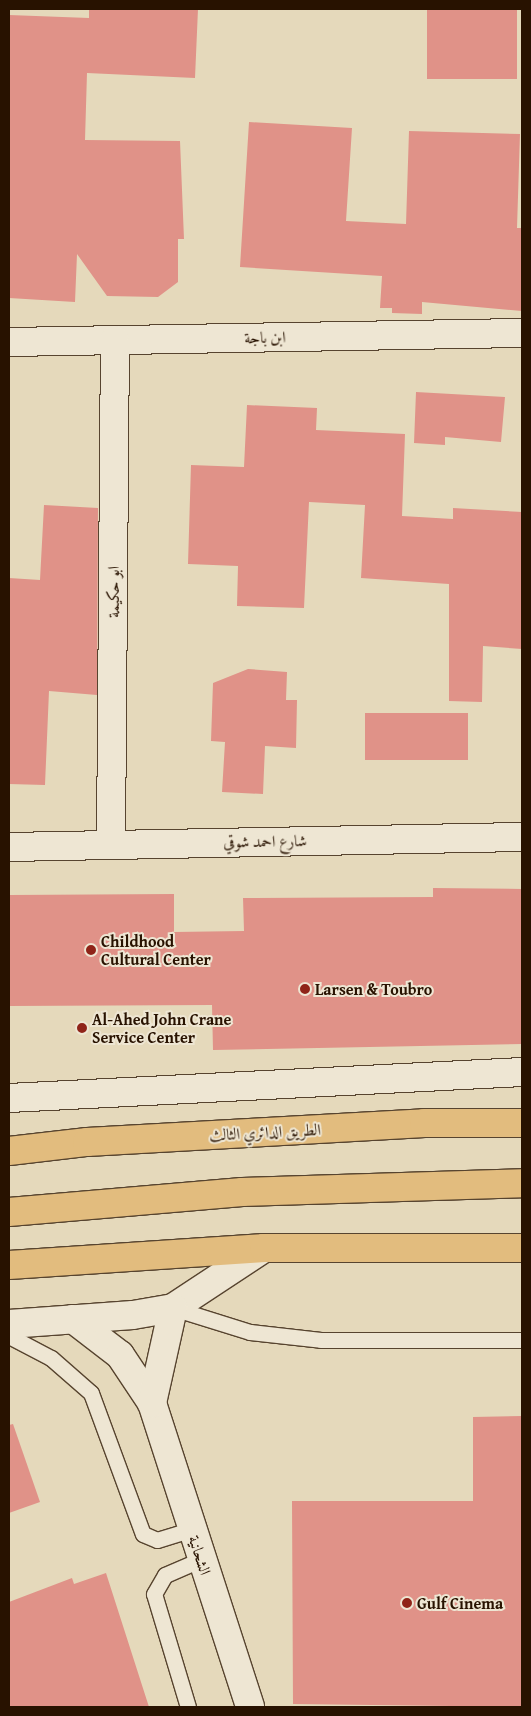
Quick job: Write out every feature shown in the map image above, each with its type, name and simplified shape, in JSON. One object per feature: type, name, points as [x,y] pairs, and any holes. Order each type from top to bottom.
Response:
[{"type":"highway","name":"الطريق الدائري الثالث","points":[[9,1151],[87,1142],[424,1123],[522,1123]]},
{"type":"highway","points":[[9,1212],[242,1192],[522,1183]]},
{"type":"highway","points":[[9,1265],[264,1248],[522,1248]]},
{"type":"street","name":"ابن باجة","points":[[9,342],[522,333]]},
{"type":"street","name":"ابو حكيمة","points":[[111,844],[115,340]]},
{"type":"street","name":"شارع احمد شوقي","points":[[9,847],[522,836]]},
{"type":"street","points":[[9,1098],[522,1072]]},
{"type":"street","points":[[9,1324],[173,1308],[264,1248]]},
{"type":"street","points":[[152,1403],[173,1308]]},
{"type":"street","name":"الشحانية","points":[[73,1319],[120,1354],[152,1403],[250,1707]]},
{"type":"lane","points":[[173,1308],[250,1332],[321,1340],[522,1340]]},
{"type":"lane","points":[[9,1336],[50,1358],[91,1393],[143,1534],[157,1540],[192,1529]]},
{"type":"lane","points":[[188,1707],[154,1594],[165,1575],[202,1559]]},
{"type":"building","points":[[89,9],[198,9],[195,78],[87,73],[85,140],[180,141],[184,239],[178,239],[178,282],[158,297],[107,296],[77,254],[75,302],[9,298],[9,15],[89,18]]},
{"type":"building","points":[[427,9],[517,9],[517,79],[427,79]]},
{"type":"building","points":[[249,122],[352,128],[346,221],[406,224],[409,131],[520,134],[517,228],[522,228],[522,311],[422,302],[422,314],[392,313],[392,308],[380,308],[382,276],[240,267]]},
{"type":"building","points":[[416,392],[505,397],[501,442],[445,437],[445,445],[414,443]]},
{"type":"building","points":[[247,405],[317,408],[316,430],[405,434],[402,516],[453,519],[453,508],[522,512],[522,649],[483,646],[482,702],[449,701],[449,584],[361,578],[365,505],[309,502],[304,608],[237,606],[238,566],[188,564],[191,465],[244,467]]},
{"type":"building","points":[[44,505],[98,508],[97,695],[49,691],[45,785],[9,784],[9,578],[40,580]]},
{"type":"building","points":[[248,669],[287,672],[286,700],[297,700],[296,748],[265,746],[263,794],[222,792],[225,742],[211,741],[213,683]]},
{"type":"building","points":[[365,713],[468,713],[468,760],[365,760]]},
{"type":"building","points":[[433,888],[522,889],[522,1044],[213,1050],[212,1005],[9,1006],[9,895],[174,894],[174,932],[244,931],[243,898],[433,897]]},
{"type":"building","name":"Gulf Cinema","points":[[522,1416],[522,1707],[293,1704],[292,1501],[473,1501],[473,1417]]},
{"type":"building","points":[[13,1424],[40,1502],[9,1513],[9,1425]]},
{"type":"building","points":[[106,1573],[149,1707],[9,1707],[9,1602],[72,1578],[74,1584]]},
{"type":"place","name":"Childhood Cultural Center","points":[[91,950]]},
{"type":"place","name":"Larsen & Toubro","points":[[305,989]]},
{"type":"place","name":"Al-Ahed John Crane Service Center","points":[[82,1028]]},
{"type":"place","name":"Gulf Cinema","points":[[407,1603]]}]
